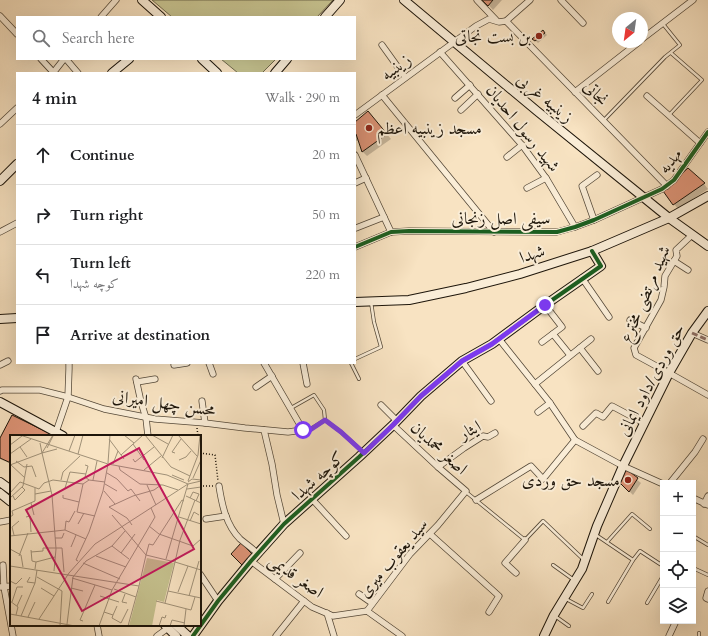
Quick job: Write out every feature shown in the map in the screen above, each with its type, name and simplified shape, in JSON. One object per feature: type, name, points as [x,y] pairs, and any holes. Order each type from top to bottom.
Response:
[{"type":"street","points":[[102,16],[116,0]]},
{"type":"street","points":[[138,0],[155,16]]},
{"type":"street","points":[[142,0],[160,16]]},
{"type":"street","points":[[326,16],[340,0]]},
{"type":"street","name":"زینبیه غربی","points":[[404,0],[537,111],[669,218],[708,246]]},
{"type":"street","points":[[477,0],[499,22]]},
{"type":"street","points":[[506,21],[530,0]]},
{"type":"street","points":[[561,0],[583,23]]},
{"type":"street","points":[[648,34],[691,0]]},
{"type":"street","points":[[0,16],[16,33]]},
{"type":"street","name":"زینبیه","points":[[356,114],[476,26],[489,19],[499,22],[506,21]]},
{"type":"street","name":"نجاتی","points":[[506,21],[667,186]]},
{"type":"street","points":[[382,45],[405,78]]},
{"type":"street","points":[[575,92],[631,48]]},
{"type":"street","name":"شهید رسول احدیان","points":[[440,52],[522,145],[546,178],[575,227]]},
{"type":"street","points":[[42,60],[52,72]]},
{"type":"street","points":[[54,72],[64,60]]},
{"type":"street","points":[[66,60],[77,72]]},
{"type":"street","points":[[113,72],[128,60]]},
{"type":"street","points":[[203,60],[216,72]]},
{"type":"street","points":[[208,60],[221,72]]},
{"type":"street","points":[[276,72],[286,60]]},
{"type":"street","points":[[455,98],[470,85]]},
{"type":"street","points":[[461,110],[478,94]]},
{"type":"street","points":[[382,95],[494,232]]},
{"type":"street","points":[[647,96],[700,143]]},
{"type":"street","points":[[0,124],[16,109]]},
{"type":"street","name":"مهدیه","points":[[644,197],[662,189],[674,180],[708,132]]},
{"type":"street","points":[[507,157],[522,145]]},
{"type":"street","points":[[356,157],[391,232]]},
{"type":"street","points":[[0,181],[16,165]]},
{"type":"street","points":[[594,220],[582,186],[597,175]]},
{"type":"street","points":[[356,182],[366,178]]},
{"type":"street","points":[[527,188],[546,178]]},
{"type":"street","name":"شهدا","points":[[356,302],[409,300],[466,288],[520,274],[592,250],[669,218],[708,196]]},
{"type":"street","name":"سیفی اصل زنجانی","points":[[356,247],[391,232],[557,232],[594,220],[644,197]]},
{"type":"street","points":[[356,228],[384,217]]},
{"type":"street","points":[[0,232],[16,224]]},
{"type":"street","name":"شهید مرتضی مخترع","points":[[692,235],[676,250],[677,256],[664,276],[664,287],[661,300],[634,348],[636,355],[708,396]]},
{"type":"street","name":"کوچه شهدا","points":[[201,625],[218,601],[284,524],[364,453],[421,396],[462,361],[492,344],[582,278],[601,266],[592,250]]},
{"type":"street","points":[[674,261],[688,270]]},
{"type":"street","points":[[582,278],[609,317]]},
{"type":"street","points":[[542,342],[562,327],[545,305]]},
{"type":"street","name":"حق وردی/داود ایمانی","points":[[544,636],[554,615],[582,569],[594,534],[623,466],[669,373],[692,333],[708,311]]},
{"type":"street","points":[[0,319],[16,318]]},
{"type":"street","points":[[630,320],[646,328]]},
{"type":"street","points":[[692,333],[708,340]]},
{"type":"street","points":[[553,334],[570,355]]},
{"type":"street","points":[[498,339],[550,403],[575,440],[623,466],[660,483]]},
{"type":"street","points":[[535,384],[591,339]]},
{"type":"street","points":[[580,348],[598,371]]},
{"type":"street","points":[[0,365],[8,361]]},
{"type":"street","points":[[462,361],[491,401]]},
{"type":"street","points":[[0,402],[60,434],[68,397],[69,364]]},
{"type":"street","points":[[174,365],[180,364]]},
{"type":"street","points":[[210,364],[212,374]]},
{"type":"street","points":[[265,364],[303,430]]},
{"type":"street","points":[[304,364],[308,384]]},
{"type":"street","points":[[256,387],[272,376]]},
{"type":"street","points":[[148,435],[146,418],[137,380],[155,379]]},
{"type":"street","name":"محسن چهل امیرانی","points":[[0,392],[2,390],[40,390],[68,397],[104,409],[146,418],[288,432],[303,430]]},
{"type":"street","points":[[202,401],[205,423]]},
{"type":"street","points":[[538,412],[550,403]]},
{"type":"street","name":"اصغر محمدیان","points":[[381,405],[395,423],[438,467],[466,491]]},
{"type":"street","points":[[583,426],[596,413],[603,417],[612,406],[644,423]]},
{"type":"street","points":[[264,430],[284,524]]},
{"type":"street","name":"ایثار","points":[[438,467],[483,436],[488,437],[495,433]]},
{"type":"street","points":[[672,480],[695,452],[703,439]]},
{"type":"street","points":[[476,500],[531,466],[543,479],[575,440]]},
{"type":"street","points":[[0,482],[10,489]]},
{"type":"street","points":[[219,486],[222,503],[228,522],[239,538],[258,553]]},
{"type":"street","name":"سید یعقوب میری","points":[[327,613],[333,616],[367,610],[410,554],[438,525],[466,491]]},
{"type":"street","points":[[0,493],[10,501]]},
{"type":"street","points":[[696,499],[706,504],[708,496]]},
{"type":"street","points":[[312,499],[346,536]]},
{"type":"street","points":[[206,519],[226,516]]},
{"type":"street","points":[[0,522],[10,520]]},
{"type":"street","points":[[430,534],[499,596],[489,612]]},
{"type":"street","points":[[516,573],[505,563],[525,540]]},
{"type":"street","points":[[275,579],[300,553]]},
{"type":"street","name":"اصغر قدیمی","points":[[251,561],[312,607],[327,613]]},
{"type":"street","points":[[3,565],[2,587],[10,623]]},
{"type":"street","points":[[201,576],[218,601]]},
{"type":"street","points":[[708,591],[706,598],[708,599]]},
{"type":"street","points":[[359,594],[372,603]]},
{"type":"street","points":[[276,636],[304,601]]},
{"type":"street","points":[[367,610],[402,636]]},
{"type":"street","points":[[327,613],[334,636]]},
{"type":"street","points":[[669,636],[673,624]]},
{"type":"street","points":[[11,626],[13,636]]},
{"type":"street","points":[[97,626],[99,636]]},
{"type":"street","points":[[157,636],[166,626],[176,636]]},
{"type":"street","points":[[177,626],[188,636]]},
{"type":"street","name":"کوچه شهدا","points":[[193,636],[200,626]]},
{"type":"lane","points":[[603,121],[665,57],[680,45],[662,24]]},
{"type":"lane","points":[[669,116],[702,80],[671,53]]},
{"type":"lane","points":[[356,359],[381,347],[374,322],[371,302]]},
{"type":"lane","points":[[352,364],[359,379]]},
{"type":"lane","points":[[291,409],[314,395],[324,410],[325,420],[364,453]]},
{"type":"lane","points":[[303,430],[310,430],[325,420]]},
{"type":"lane","points":[[466,491],[525,540],[543,521],[585,561]]},
{"type":"lane","points":[[607,542],[632,514],[650,530]]},
{"type":"lane","points":[[594,534],[633,560]]},
{"type":"lane","points":[[696,538],[708,545]]},
{"type":"lane","points":[[608,602],[640,551],[660,564]]},
{"type":"lane","points":[[553,565],[575,581]]},
{"type":"lane","points":[[696,569],[708,575]]},
{"type":"lane","points":[[647,602],[660,581]]},
{"type":"lane","points":[[564,598],[584,608],[592,594]]},
{"type":"lane","points":[[554,615],[569,626]]},
{"type":"path","points":[[201,453],[215,455],[219,486],[201,486]]},
{"type":"shaded area","points":[[152,0],[333,0],[318,16],[171,16]]},
{"type":"shaded area","points":[[222,60],[275,60],[263,72],[237,72]]},
{"type":"building","points":[[482,0],[493,0],[488,6]]},
{"type":"building","name":"بن بست نجاتی","points":[[543,30],[545,33],[535,41],[532,39]]},
{"type":"building","name":"مسجد زینبیه اعظم","points":[[368,111],[387,134],[362,152],[356,134],[356,121]]},
{"type":"building","points":[[688,168],[705,183],[673,205],[663,191]]},
{"type":"building","points":[[12,415],[53,435],[10,435],[10,463],[0,458],[0,438]]},
{"type":"building","name":"مسجد حق وردی","points":[[626,469],[638,478],[629,492],[618,481]]},
{"type":"building","points":[[241,543],[252,554],[243,566],[231,554]]},
{"type":"marked path","points":[[692,333],[708,340]]},
{"type":"cycle path","points":[[356,247],[391,232],[557,232],[575,227],[662,189],[674,180],[708,132]]},
{"type":"cycle path","points":[[201,625],[218,601],[284,524],[359,457],[421,396],[462,361],[492,344],[601,266],[592,251]]},
{"type":"cycle path","points":[[193,636],[200,626]]},
{"type":"place","name":"بن بست نجاتی","points":[[539,36]]},
{"type":"place","name":"مسجد زینبیه اعظم","points":[[369,128]]},
{"type":"place","name":"مسجد حق وردی","points":[[628,480]]},
{"type":"route","points":[[303,430],[310,430],[325,420],[364,453],[421,396],[462,361],[492,344],[545,305]]}]
